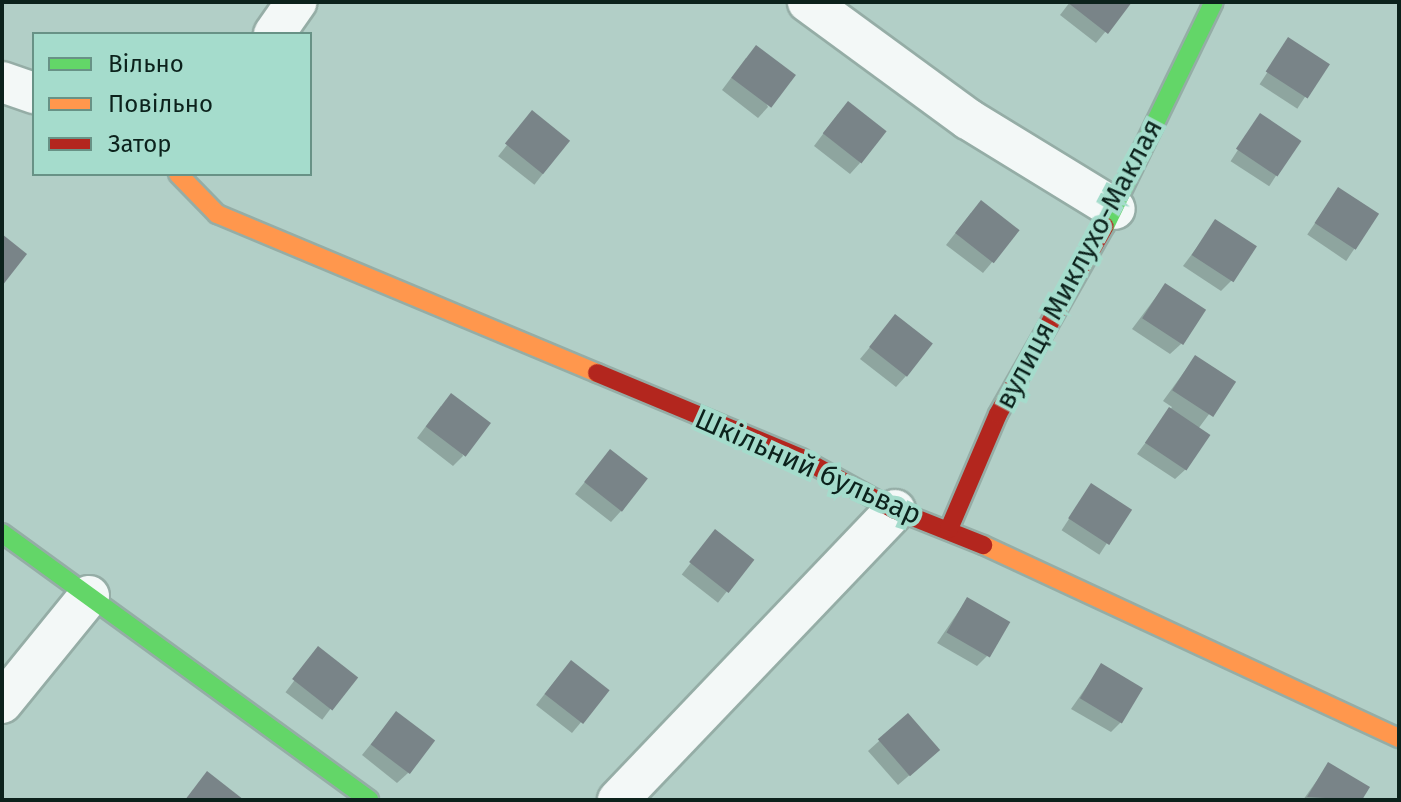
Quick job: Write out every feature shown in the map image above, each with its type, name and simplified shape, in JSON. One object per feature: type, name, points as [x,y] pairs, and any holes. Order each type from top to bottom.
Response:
[{"type":"street","points":[[275,32],[296,2]]},
{"type":"street","name":"вулиця Миклухо-Маклая","points":[[949,529],[998,414],[1115,209],[1214,2]]},
{"type":"street","points":[[817,5],[968,119],[1115,209]]},
{"type":"street","points":[[2,82],[32,92]]},
{"type":"street","name":"Шкільний бульвар","points":[[180,176],[217,214],[801,458],[895,510],[949,529],[1399,738]]},
{"type":"street","points":[[618,800],[895,510]]},
{"type":"street","points":[[2,533],[369,800]]},
{"type":"street","points":[[2,703],[89,596]]},
{"type":"building","points":[[1067,2],[1132,2],[1108,34]]},
{"type":"building","points":[[1288,37],[1330,64],[1308,99],[1266,71]]},
{"type":"building","points":[[756,45],[796,75],[771,108],[731,78]]},
{"type":"building","points":[[848,101],[887,131],[861,163],[823,133]]},
{"type":"building","points":[[532,110],[570,141],[543,174],[505,143]]},
{"type":"building","points":[[1260,113],[1301,141],[1277,177],[1236,149]]},
{"type":"building","points":[[1338,187],[1379,214],[1356,250],[1315,223]]},
{"type":"building","points":[[981,200],[1020,230],[994,263],[955,233]]},
{"type":"building","points":[[1215,219],[1257,246],[1234,282],[1192,255]]},
{"type":"building","points":[[2,234],[27,254],[2,286]]},
{"type":"building","points":[[1165,283],[1206,310],[1183,345],[1142,318]]},
{"type":"building","points":[[895,314],[933,344],[907,377],[869,347]]},
{"type":"building","points":[[1195,355],[1236,382],[1213,417],[1172,390]]},
{"type":"building","points":[[451,393],[491,423],[466,457],[426,427]]},
{"type":"building","points":[[1169,407],[1210,435],[1186,471],[1145,443]]},
{"type":"building","points":[[610,449],[648,479],[622,512],[584,482]]},
{"type":"building","points":[[1091,483],[1132,510],[1109,545],[1068,518]]},
{"type":"building","points":[[715,529],[754,560],[729,593],[689,562]]},
{"type":"building","points":[[967,597],[1010,622],[990,658],[946,633]]},
{"type":"building","points":[[318,646],[358,677],[332,710],[292,679]]},
{"type":"building","points":[[571,660],[610,690],[583,724],[545,694]]},
{"type":"building","points":[[1101,663],[1143,688],[1122,723],[1080,698]]},
{"type":"building","points":[[396,711],[435,740],[410,774],[371,745]]},
{"type":"building","points":[[908,713],[940,750],[910,776],[878,739]]},
{"type":"building","points":[[1328,762],[1370,787],[1362,800],[1307,797]]},
{"type":"building","points":[[207,771],[244,800],[185,800]]},
{"type":"traffic: fast","points":[[1105,226],[1214,2]]},
{"type":"traffic: fast","points":[[2,533],[369,800]]},
{"type":"traffic: slow","points":[[180,176],[217,214],[597,373]]},
{"type":"traffic: slow","points":[[983,545],[1399,738]]},
{"type":"traffic: jam","points":[[949,529],[998,414],[1105,226]]},
{"type":"traffic: jam","points":[[597,373],[801,458],[895,510],[983,545]]}]
